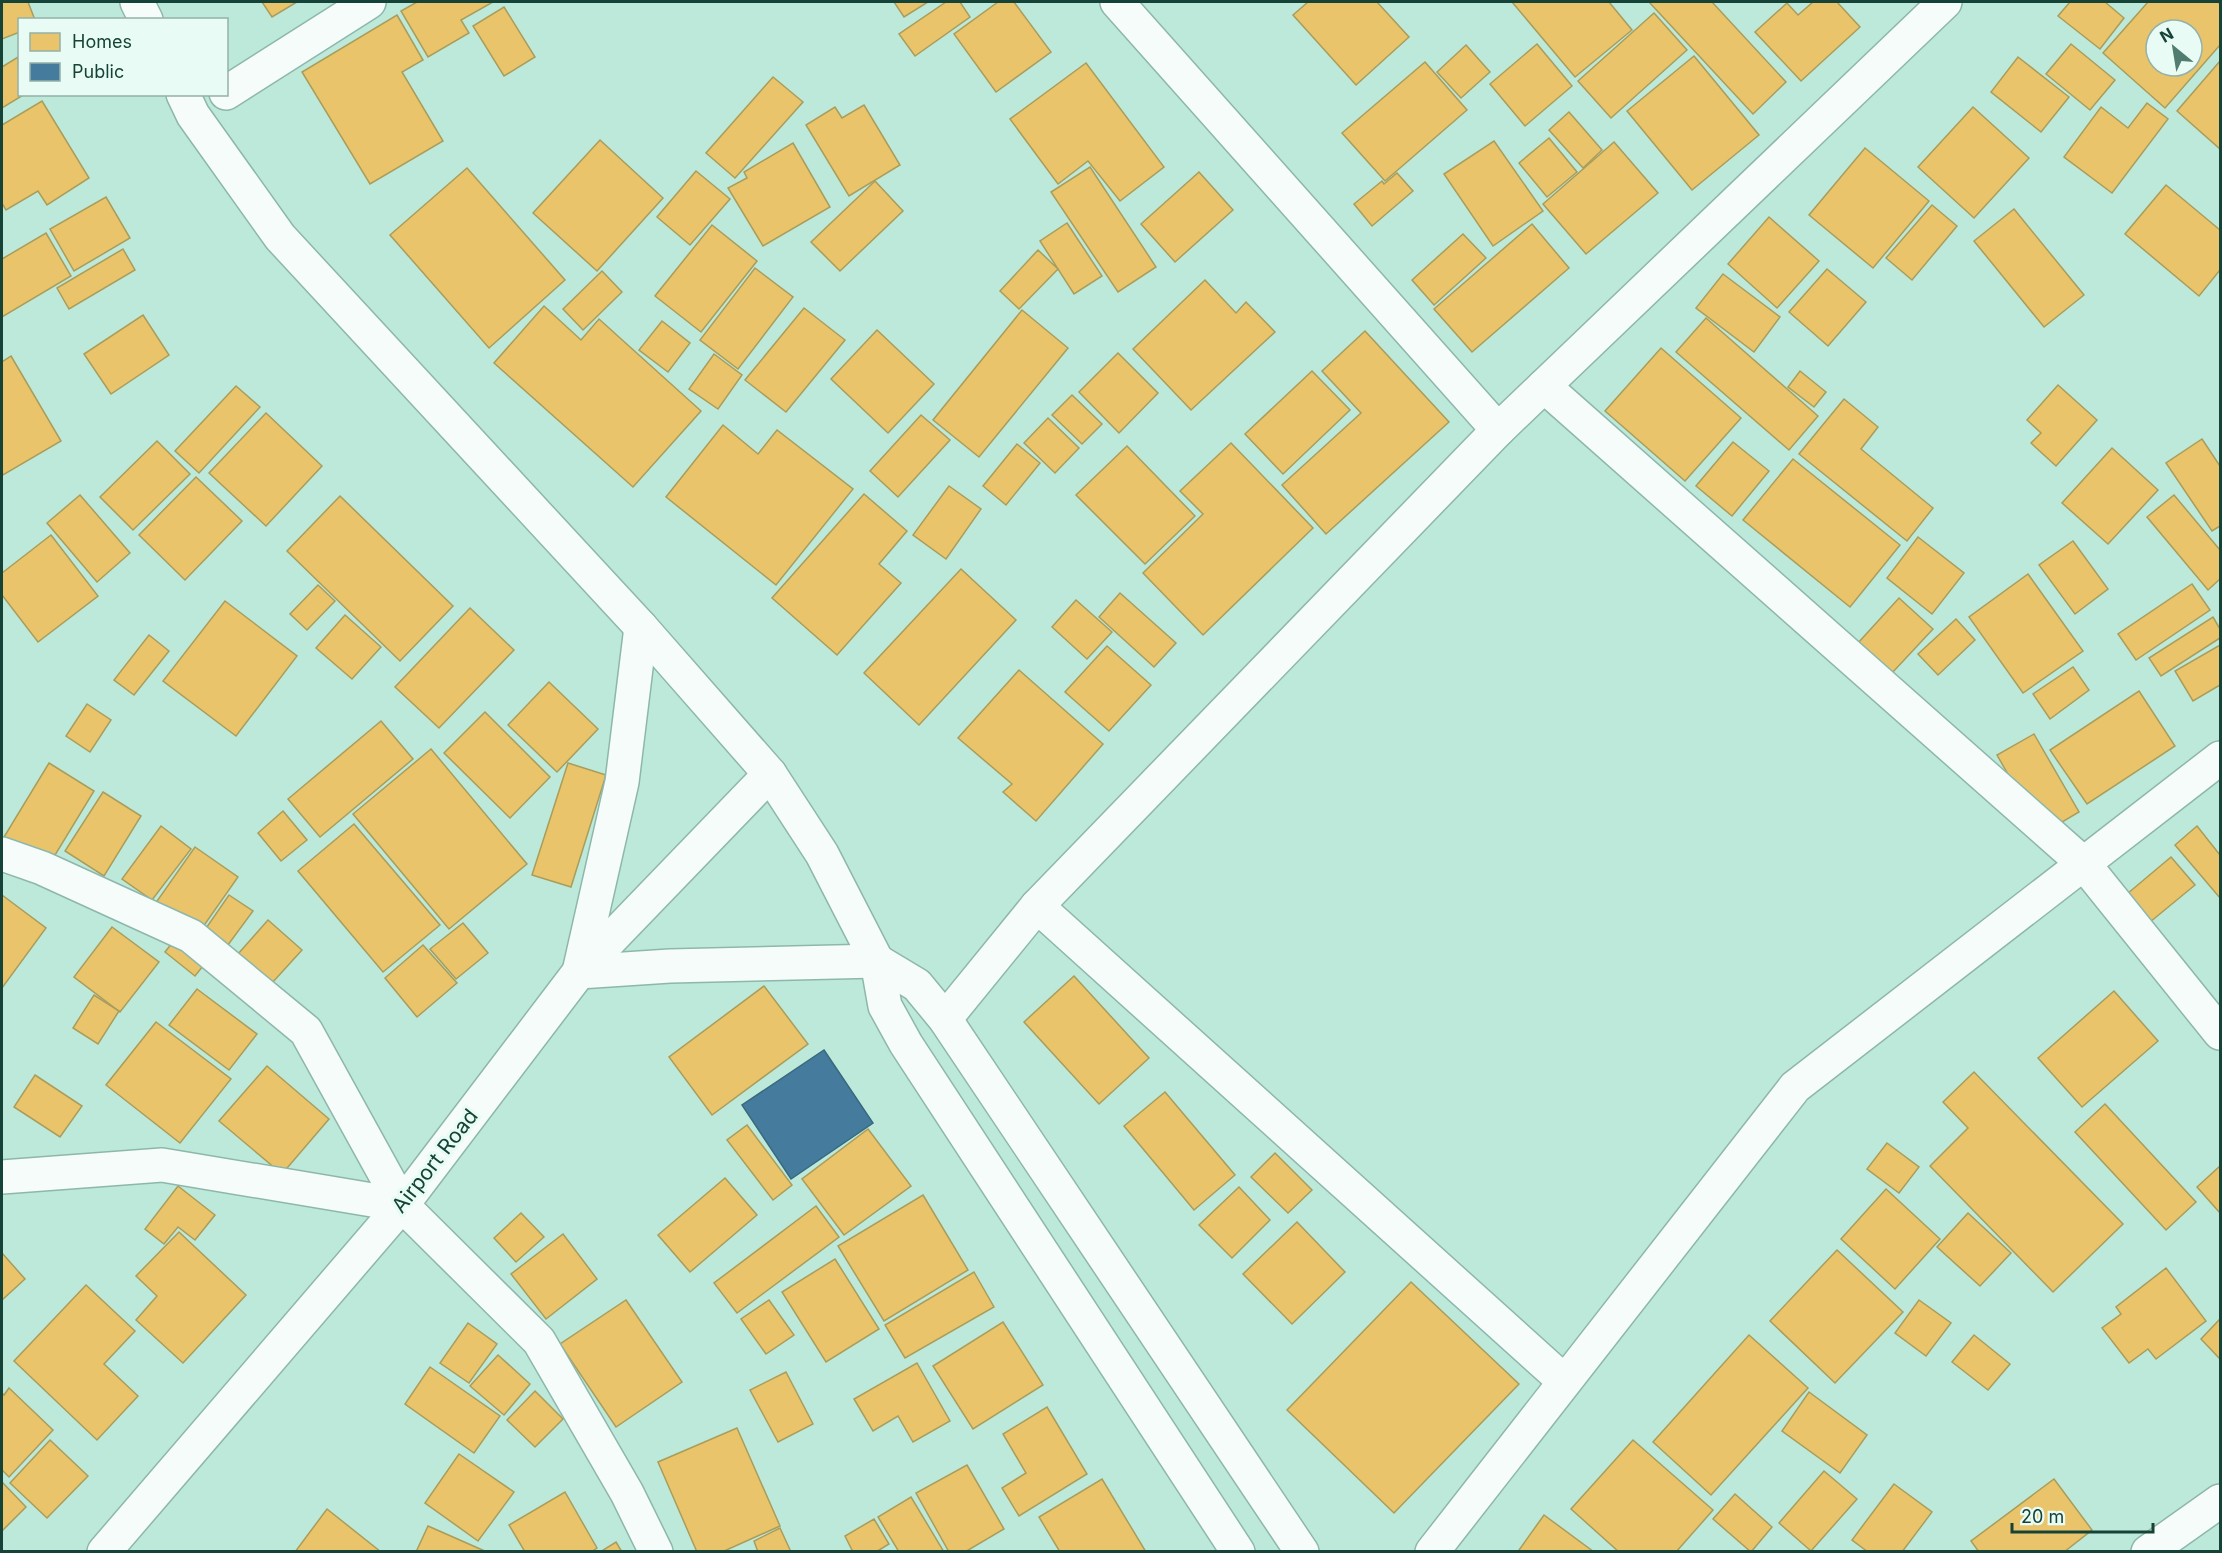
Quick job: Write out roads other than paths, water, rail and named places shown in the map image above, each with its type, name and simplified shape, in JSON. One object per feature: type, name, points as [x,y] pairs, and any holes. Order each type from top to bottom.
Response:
[{"type":"street","points":[[136,2],[145,18]]},
{"type":"street","points":[[228,93],[369,2]]},
{"type":"street","points":[[1117,2],[1498,430]]},
{"type":"street","points":[[945,1019],[1037,906],[1498,430],[1945,2]]},
{"type":"street","points":[[219,96],[188,105],[279,237],[641,627],[770,774],[822,854],[877,961],[885,1006],[906,1044],[1238,1551]]},
{"type":"street","points":[[1544,386],[2084,864],[2220,1033]]},
{"type":"street","points":[[641,627],[622,782],[579,972],[704,965],[877,961],[917,985],[945,1019],[1302,1551]]},
{"type":"street","points":[[1432,1551],[1795,1087],[2220,758]]},
{"type":"street","name":"Airport Road","points":[[104,1551],[402,1205],[579,972],[770,774]]},
{"type":"street","points":[[2,854],[42,868],[191,936],[306,1031],[402,1205],[539,1341],[627,1493],[656,1551]]},
{"type":"street","points":[[1037,906],[1564,1381]]},
{"type":"street","points":[[2,1177],[162,1165],[402,1205]]},
{"type":"street","points":[[2148,1551],[2220,1501]]}]
